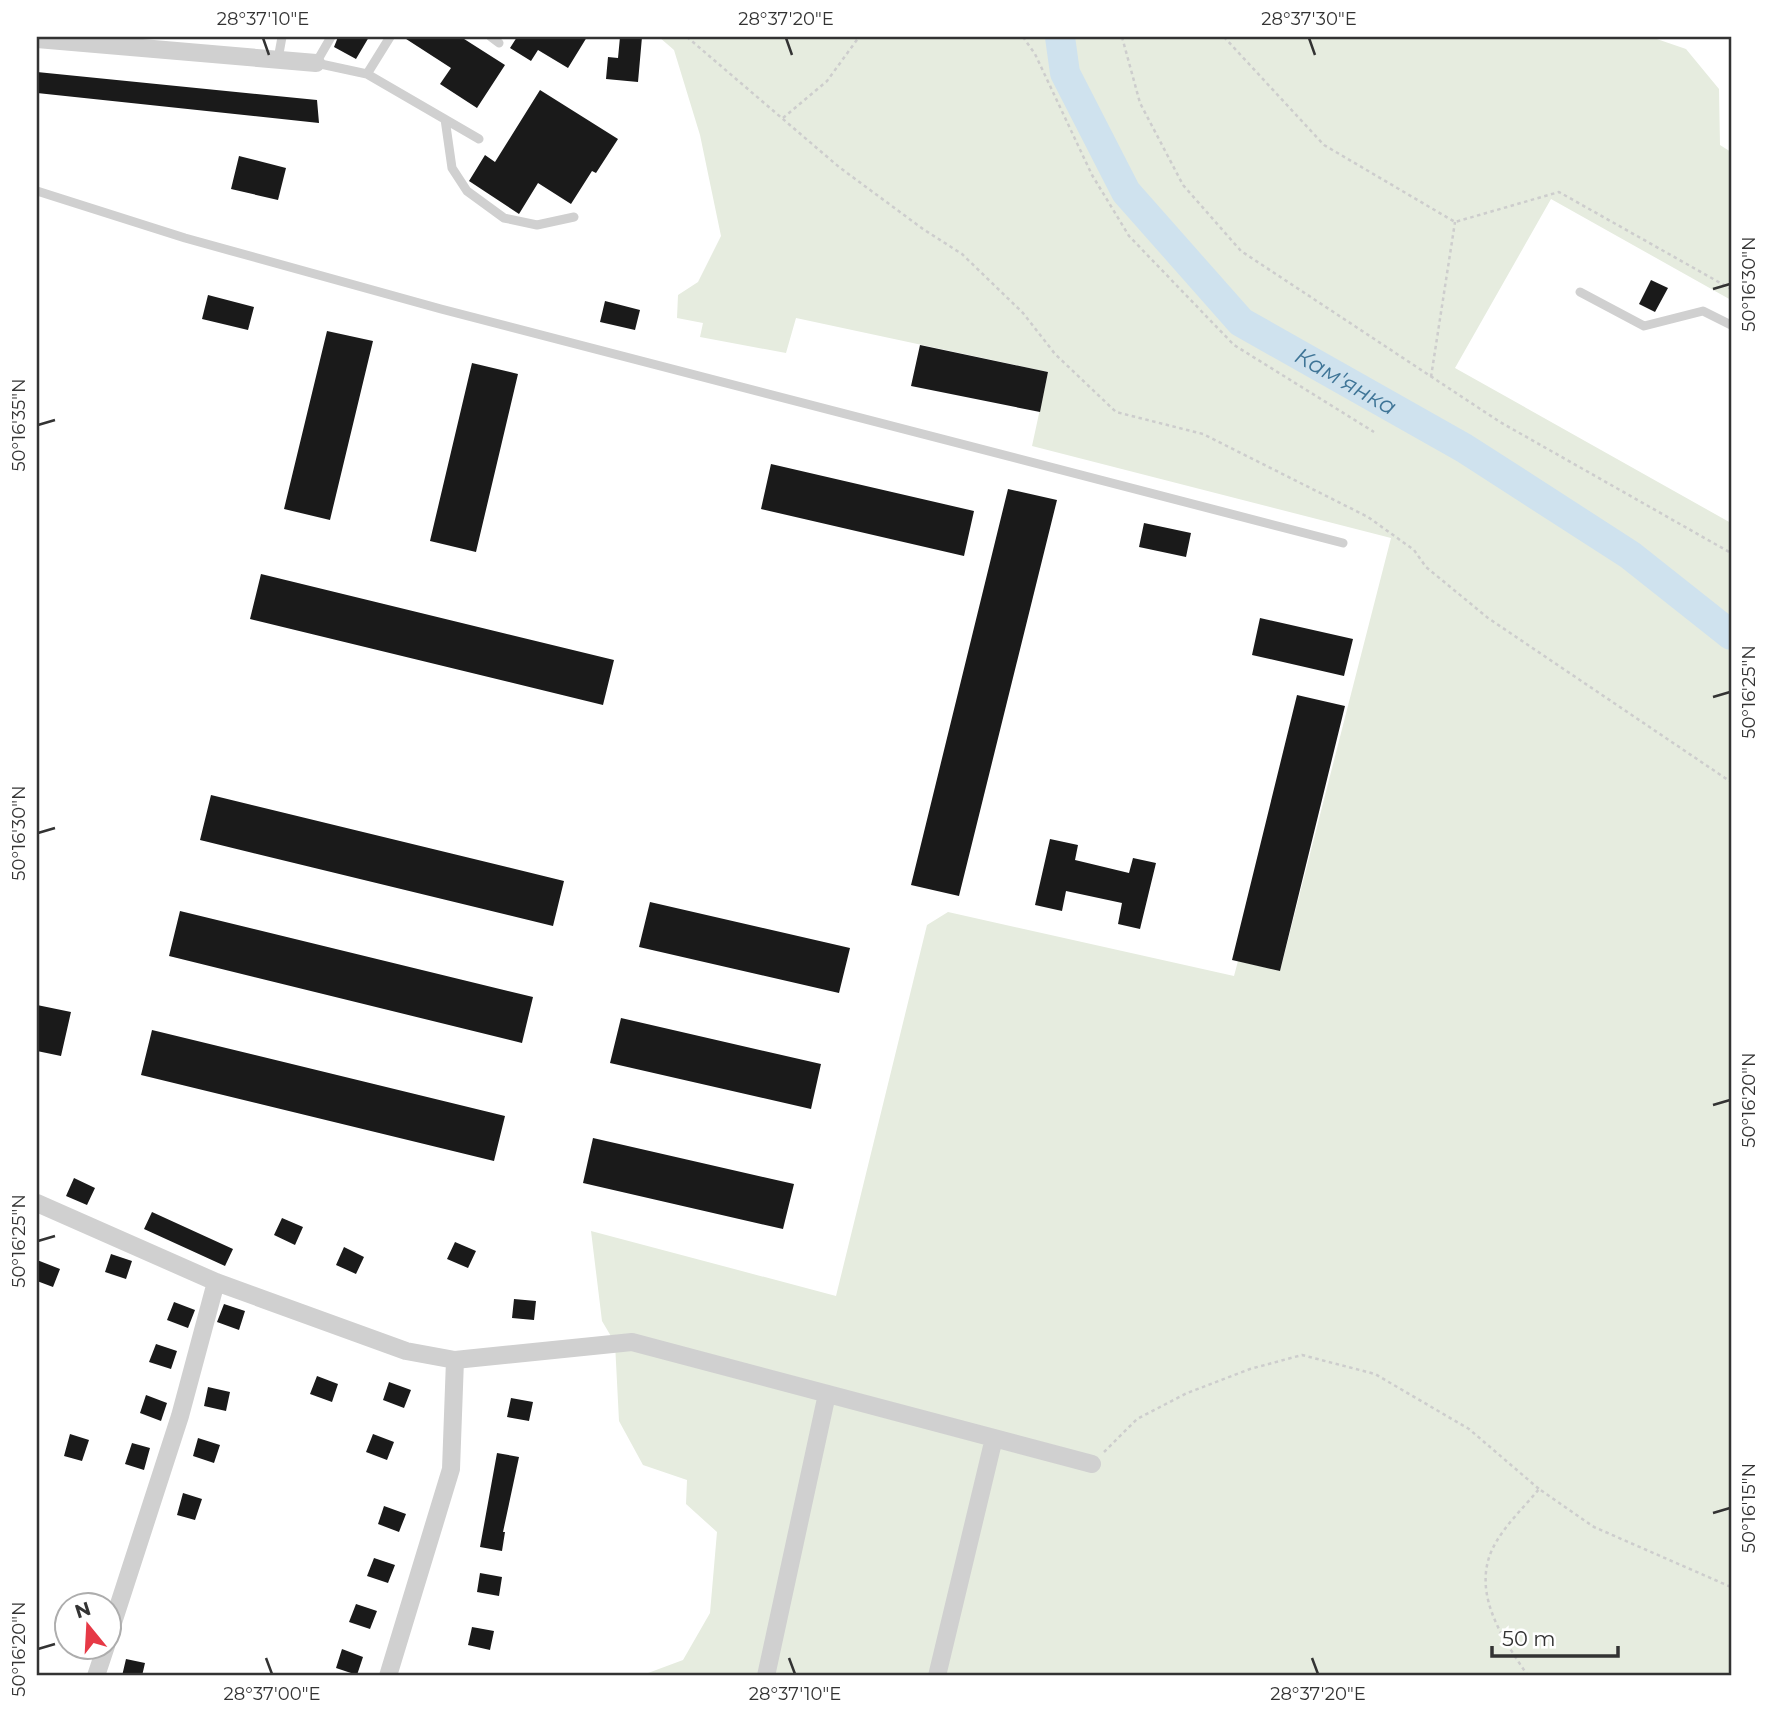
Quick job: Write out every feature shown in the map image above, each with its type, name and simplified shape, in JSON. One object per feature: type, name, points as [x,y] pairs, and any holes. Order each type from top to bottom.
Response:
[{"type":"street","points":[[37,39],[316,63]]},
{"type":"street","points":[[37,1202],[216,1282],[406,1351],[455,1360],[632,1342],[1092,1464]]},
{"type":"street","points":[[122,1595],[180,1416],[216,1282]]},
{"type":"street","points":[[388,1676],[451,1469],[455,1360]]},
{"type":"street","points":[[766,1676],[827,1394]]},
{"type":"street","points":[[937,1676],[994,1438]]},
{"type":"lane","points":[[278,59],[282,37]]},
{"type":"lane","points":[[331,37],[316,63],[367,74],[479,139]]},
{"type":"lane","points":[[367,74],[390,37]]},
{"type":"lane","points":[[445,119],[452,168],[467,191],[504,218],[537,225],[574,217]]},
{"type":"lane","points":[[37,191],[186,239],[441,309],[1343,543]]},
{"type":"lane","points":[[1580,292],[1644,327],[1674,316],[1703,311],[1731,325]]},
{"type":"path","points":[[687,37],[839,167],[923,229],[962,254],[1023,313],[1055,354],[1116,411],[1203,434],[1368,517],[1414,550],[1426,567],[1488,618],[1731,782]]},
{"type":"path","points":[[782,118],[827,81],[859,37]]},
{"type":"path","points":[[1023,37],[1035,54],[1092,175],[1129,236],[1234,345],[1374,432]]},
{"type":"path","points":[[1122,37],[1139,103],[1183,185],[1241,251],[1500,422],[1731,553]]},
{"type":"path","points":[[1224,37],[1324,145],[1455,222],[1559,192],[1731,289]]},
{"type":"path","points":[[1431,377],[1455,222]]},
{"type":"path","points":[[1092,1464],[1137,1419],[1187,1394],[1250,1369],[1302,1355],[1375,1374],[1469,1429],[1539,1489],[1594,1527],[1731,1587]]},
{"type":"path","points":[[1528,1676],[1508,1647],[1488,1602],[1488,1561],[1498,1540],[1539,1489]]},
{"type":"shaded area","points":[[659,37],[1651,37],[1686,49],[1719,89],[1720,145],[1731,152],[1731,300],[1551,199],[1455,368],[1731,523],[1731,1676],[640,1676],[683,1660],[710,1613],[717,1532],[686,1504],[687,1480],[643,1465],[619,1421],[615,1343],[602,1321],[591,1231],[836,1296],[927,925],[948,912],[1234,976],[1238,961],[1280,971],[1391,538],[1032,446],[1048,372],[796,318],[786,353],[700,337],[703,323],[677,318],[678,295],[698,282],[721,236],[700,135],[674,50]]},
{"type":"building","points":[[338,37],[369,37],[356,59],[334,47]]},
{"type":"building","points":[[403,37],[461,37],[505,65],[477,108],[440,84],[451,68]]},
{"type":"building","points":[[517,37],[587,37],[568,68],[538,50],[531,61],[510,48]]},
{"type":"building","points":[[620,37],[642,37],[638,82],[606,79],[608,57],[618,58]]},
{"type":"building","points":[[37,72],[317,100],[319,123],[37,93]]},
{"type":"building","points":[[540,90],[618,139],[596,173],[592,171],[571,204],[538,183],[519,214],[469,181],[485,155],[495,162]]},
{"type":"building","points":[[239,156],[286,168],[278,200],[231,189]]},
{"type":"building","points":[[1651,280],[1668,288],[1655,312],[1639,304]]},
{"type":"building","points":[[208,295],[254,307],[248,330],[202,319]]},
{"type":"building","points":[[605,301],[640,310],[635,330],[600,322]]},
{"type":"building","points":[[327,331],[373,341],[330,520],[284,509]]},
{"type":"building","points":[[920,345],[1048,372],[1040,412],[911,386]]},
{"type":"building","points":[[472,363],[518,374],[476,552],[430,541]]},
{"type":"building","points":[[771,464],[974,511],[964,556],[761,509]]},
{"type":"building","points":[[1008,489],[1057,500],[959,896],[911,885]]},
{"type":"building","points":[[1144,523],[1191,533],[1186,557],[1139,547]]},
{"type":"building","points":[[261,574],[614,660],[603,705],[250,619]]},
{"type":"building","points":[[1260,618],[1353,639],[1344,676],[1252,655]]},
{"type":"building","points":[[1297,695],[1345,706],[1280,971],[1232,960]]},
{"type":"building","points":[[211,795],[564,881],[553,926],[200,840]]},
{"type":"building","points":[[1050,839],[1078,845],[1075,860],[1129,873],[1133,858],[1156,863],[1140,929],[1118,924],[1122,903],[1066,891],[1062,911],[1035,905]]},
{"type":"building","points":[[650,902],[850,948],[839,993],[639,947]]},
{"type":"building","points":[[180,911],[533,997],[522,1043],[169,956]]},
{"type":"building","points":[[37,1005],[71,1012],[61,1056],[37,1051]]},
{"type":"building","points":[[621,1018],[821,1064],[811,1109],[610,1063]]},
{"type":"building","points":[[152,1030],[505,1116],[494,1161],[141,1075]]},
{"type":"building","points":[[593,1138],[794,1184],[783,1229],[583,1183]]},
{"type":"building","points":[[74,1178],[95,1188],[87,1205],[66,1196]]},
{"type":"building","points":[[152,1212],[233,1249],[225,1266],[144,1229]]},
{"type":"building","points":[[282,1218],[303,1227],[295,1245],[274,1235]]},
{"type":"building","points":[[455,1242],[476,1251],[468,1268],[447,1259]]},
{"type":"building","points":[[344,1247],[364,1257],[356,1274],[336,1265]]},
{"type":"building","points":[[111,1254],[132,1261],[126,1279],[105,1272]]},
{"type":"building","points":[[37,1260],[60,1269],[53,1287],[37,1281]]},
{"type":"building","points":[[514,1299],[536,1301],[534,1320],[512,1318]]},
{"type":"building","points":[[174,1302],[195,1310],[188,1328],[167,1320]]},
{"type":"building","points":[[224,1304],[245,1311],[239,1330],[217,1322]]},
{"type":"building","points":[[156,1344],[177,1351],[171,1369],[149,1362]]},
{"type":"building","points":[[317,1376],[338,1384],[332,1402],[310,1394]]},
{"type":"building","points":[[389,1382],[411,1390],[404,1408],[383,1400]]},
{"type":"building","points":[[208,1387],[230,1392],[226,1411],[204,1406]]},
{"type":"building","points":[[146,1395],[167,1403],[161,1421],[140,1413]]},
{"type":"building","points":[[511,1398],[533,1402],[529,1421],[507,1417]]},
{"type":"building","points":[[70,1434],[89,1440],[82,1461],[64,1456]]},
{"type":"building","points":[[373,1434],[394,1442],[387,1460],[366,1452]]},
{"type":"building","points":[[198,1438],[220,1445],[214,1463],[193,1456]]},
{"type":"building","points":[[132,1443],[150,1448],[144,1470],[125,1464]]},
{"type":"building","points":[[497,1453],[519,1457],[503,1532],[502,1551],[480,1547]]},
{"type":"building","points":[[183,1493],[202,1499],[195,1520],[177,1515]]},
{"type":"building","points":[[384,1506],[406,1514],[399,1532],[378,1524]]},
{"type":"building","points":[[374,1558],[395,1565],[388,1583],[367,1576]]},
{"type":"building","points":[[480,1573],[502,1577],[499,1596],[477,1592]]},
{"type":"building","points":[[356,1604],[377,1611],[370,1629],[349,1622]]},
{"type":"building","points":[[472,1627],[494,1631],[490,1650],[468,1645]]},
{"type":"building","points":[[342,1649],[363,1657],[357,1675],[336,1668]]},
{"type":"building","points":[[126,1659],[145,1663],[142,1676],[122,1676]]},
{"type":"waterway","name":"Кам'янка","points":[[1060,37],[1065,73],[1126,192],[1241,322],[1464,448],[1630,555],[1731,635]]}]
